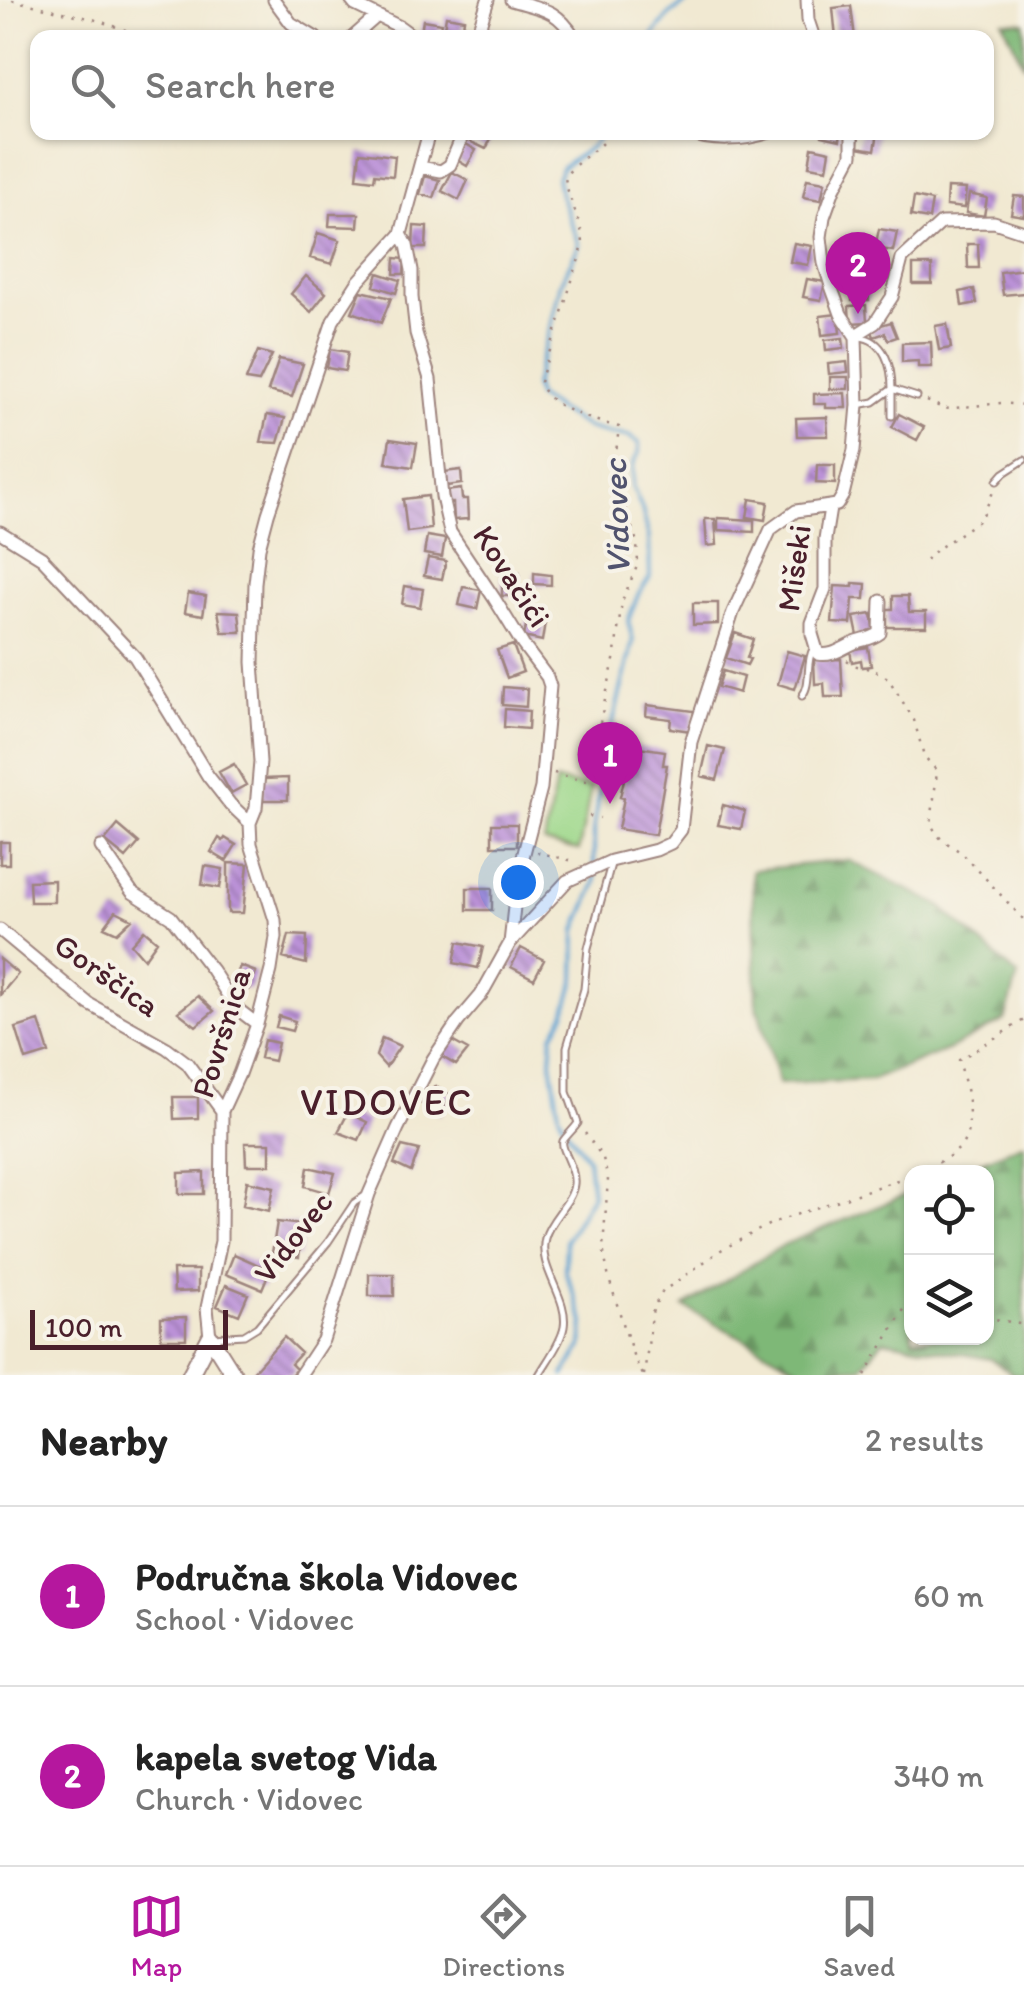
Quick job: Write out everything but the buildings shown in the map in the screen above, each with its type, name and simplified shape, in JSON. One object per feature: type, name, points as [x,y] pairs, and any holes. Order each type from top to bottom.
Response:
[{"type":"street","points":[[274,0],[291,23],[303,30]]},
{"type":"street","points":[[351,0],[404,30]]},
{"type":"street","points":[[479,30],[488,0]]},
{"type":"street","points":[[511,0],[558,15],[569,30]]},
{"type":"street","points":[[807,0],[811,30]]},
{"type":"street","points":[[363,30],[376,16]]},
{"type":"street","points":[[0,532],[42,558],[135,657],[208,776],[250,822],[256,808],[260,762],[253,662],[259,548],[333,322],[358,282],[401,234],[427,140]]},
{"type":"street","points":[[420,167],[441,172],[450,165],[461,140]]},
{"type":"street","points":[[830,508],[843,495],[854,450],[858,405],[856,336],[831,286],[821,237],[834,189],[852,155],[852,140]]},
{"type":"street","points":[[856,336],[875,323],[892,297],[902,260],[941,223],[994,222],[1024,232]]},
{"type":"street","name":"Kovačići","points":[[401,234],[412,270],[416,333],[430,379],[442,497],[450,532],[550,686],[540,788],[518,880],[510,943]]},
{"type":"street","name":"Mišeki","points":[[830,508],[825,538],[825,589],[812,623],[818,654],[840,651]]},
{"type":"street","name":"Vidovec","points":[[300,1375],[323,1340],[369,1194],[433,1059],[481,995],[510,943],[567,880],[596,867],[656,850],[671,843],[681,830],[691,742],[733,612],[771,528],[796,511],[830,508]]},
{"type":"street","points":[[840,651],[880,633],[881,600]]},
{"type":"street","name":"Površnica","points":[[210,1337],[208,1308],[221,1240],[222,1110],[257,1024],[276,936],[275,920],[251,844],[250,822]]},
{"type":"street","points":[[102,848],[132,892],[171,917],[236,1008],[257,1024]]},
{"type":"street","name":"Gorščica","points":[[0,930],[89,1004],[186,1063],[222,1110]]},
{"type":"street","points":[[190,1375],[210,1337],[234,1375]]},
{"type":"lane","points":[[856,336],[868,338],[884,351],[892,370],[892,416]]},
{"type":"lane","points":[[892,388],[917,397]]},
{"type":"lane","points":[[858,405],[874,402],[892,388]]},
{"type":"lane","points":[[998,481],[1024,460]]},
{"type":"lane","points":[[802,696],[815,647]]},
{"type":"lane","points":[[539,1375],[564,1331],[565,1316],[544,1253],[545,1237],[574,1189],[570,1160],[562,1148],[577,1125],[567,1092],[567,1047],[584,989],[596,867]]},
{"type":"lane","name":"Vidovec","points":[[210,1337],[244,1336],[257,1327],[328,1242],[354,1202],[369,1194]]},
{"type":"path","points":[[12,0],[125,30]]},
{"type":"path","points":[[542,770],[584,781],[592,772],[622,601],[638,564],[637,542],[615,461],[619,427],[574,412],[546,396],[540,382],[583,246],[566,177],[605,140]]},
{"type":"path","points":[[917,397],[945,409],[1001,403],[1024,405]]},
{"type":"path","points":[[926,560],[984,515],[998,481]]},
{"type":"path","points":[[840,651],[853,665],[888,678],[909,710],[921,750],[936,771],[930,825],[962,853],[1024,920]]},
{"type":"path","points":[[589,816],[600,818]]},
{"type":"path","points":[[525,850],[596,867]]},
{"type":"path","points":[[931,1165],[961,1147],[968,1124],[967,1089],[959,1060],[1024,1020]]},
{"type":"path","points":[[577,1125],[603,1158],[608,1179],[603,1248],[608,1279],[634,1358],[644,1375]]},
{"type":"path","points":[[644,1375],[652,1308],[663,1291],[721,1250],[772,1223],[904,1178]]},
{"type":"path","points":[[865,1375],[904,1310]]},
{"type":"path","points":[[994,1319],[1024,1325]]},
{"type":"green space","points":[[1003,21],[1024,22],[1024,66]]},
{"type":"green space","points":[[556,781],[591,788],[579,850],[544,843]]},
{"type":"green space","points":[[848,860],[939,905],[1018,976],[1005,1020],[949,1049],[872,1080],[779,1084],[756,1003],[752,870]]},
{"type":"green space","points":[[1024,1143],[1024,1375],[1014,1375],[991,1359],[911,1345],[994,1345],[994,1165],[973,1165]]},
{"type":"green space","points":[[904,1196],[904,1344],[883,1340],[862,1367],[804,1371],[684,1307],[785,1244]]},
{"type":"waterway","name":"Vidovec","points":[[657,30],[670,14],[690,0]]},
{"type":"waterway","name":"Vidovec","points":[[594,864],[594,824],[608,743],[633,641],[628,621],[650,577],[649,538],[632,486],[639,443],[628,436],[588,428],[537,397],[534,385],[561,283],[579,245],[557,178],[562,167],[597,140]]},
{"type":"waterway","name":"Vidovec","points":[[564,1375],[582,1346],[584,1322],[565,1270],[566,1240],[592,1195],[588,1159],[559,1114],[551,1061],[553,1035],[565,1014],[575,980],[576,930],[596,883],[595,873]]},
{"type":"place","name":"kapela svetog Vida","points":[[858,314]]},
{"type":"place","name":"Područna škola Vidovec","points":[[610,804]]},
{"type":"district","name":"VIDOVEC","points":[[387,1102]]}]
